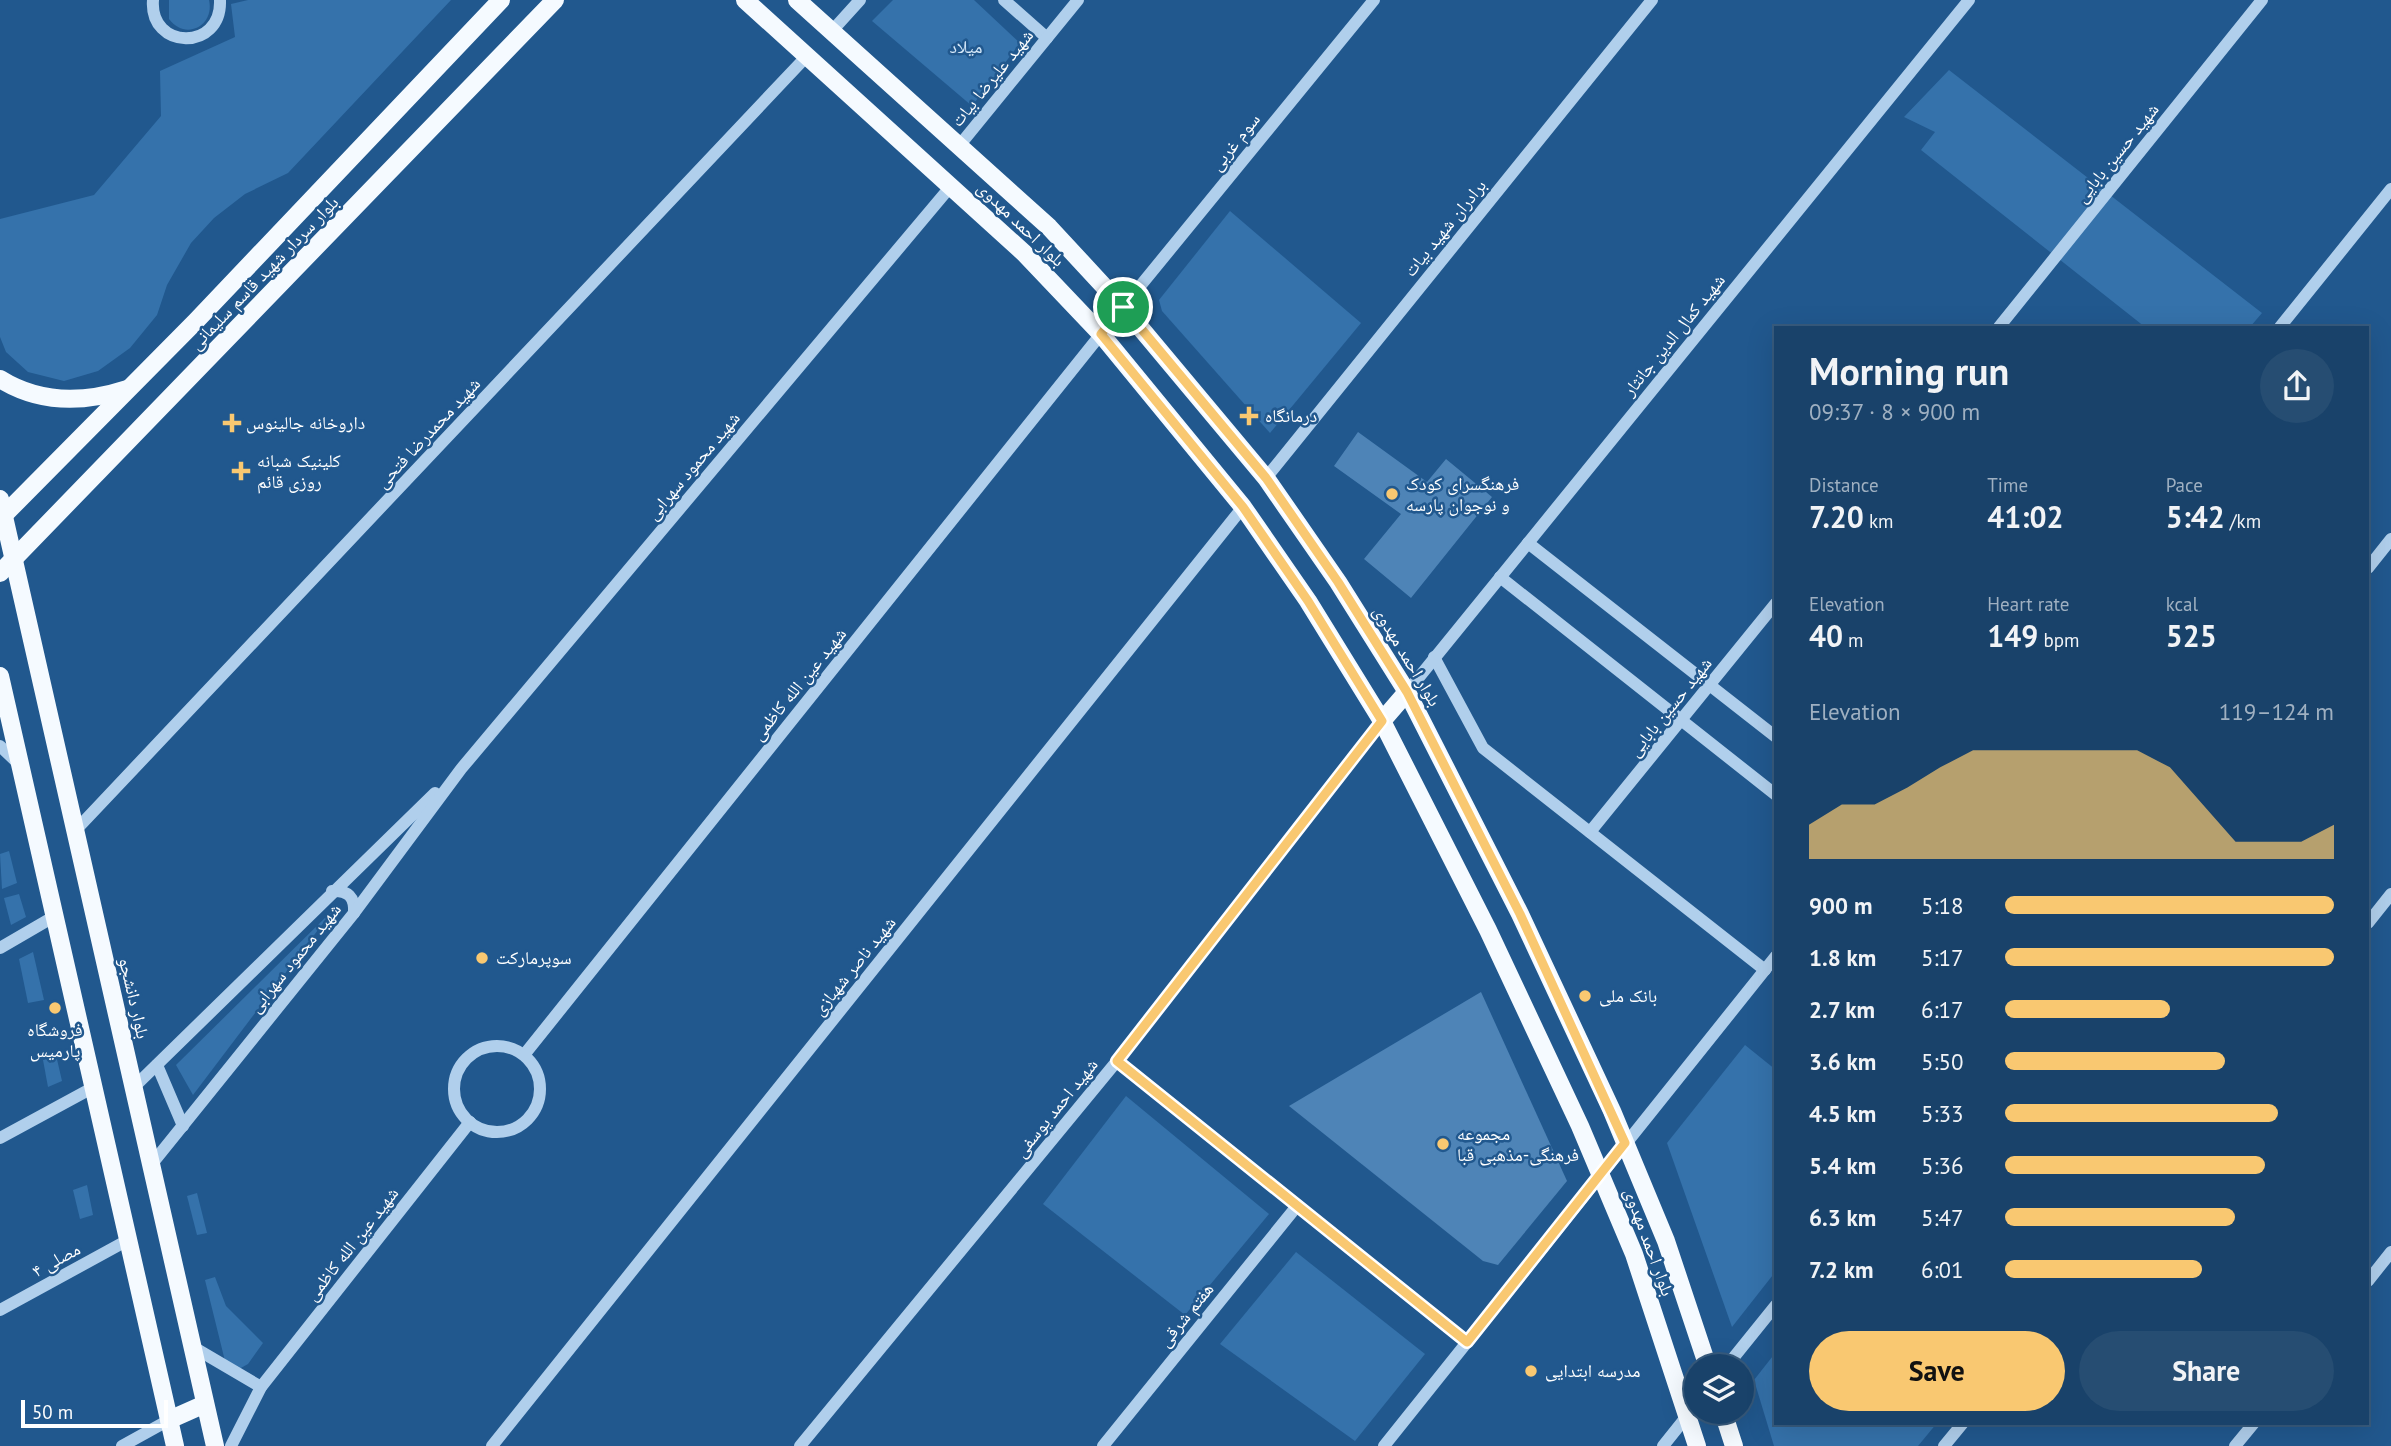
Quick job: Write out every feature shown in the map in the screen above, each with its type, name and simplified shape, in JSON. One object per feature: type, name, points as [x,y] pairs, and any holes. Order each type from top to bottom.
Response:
[{"type":"main road","name":"بلوار سردار شهید قاسم سلیمانی","points":[[1,511],[131,388],[501,0]]},
{"type":"main road","name":"بلوار سردار شهید قاسم سلیمانی","points":[[0,573],[555,0]]},
{"type":"main road","name":"بلوار احمد مهدوی","points":[[745,0],[1024,253],[1101,334],[1243,507],[1308,601],[1382,721],[1488,930],[1601,1173],[1634,1254],[1684,1407]]},
{"type":"main road","name":"بلوار احمد مهدوی","points":[[797,0],[1049,228],[1123,307],[1266,478],[1338,582],[1407,692],[1520,914],[1667,1241],[1704,1354]]},
{"type":"main road","points":[[1101,334],[1123,307]]},
{"type":"main road","points":[[0,379],[40,396],[70,400],[101,397],[131,388]]},
{"type":"main road","name":"بلوار دانشجو","points":[[1,511],[14,558],[215,1446]]},
{"type":"main road","points":[[0,676],[5,717],[20,765],[175,1446]]},
{"type":"main road","points":[[1382,721],[1407,692]]},
{"type":"main road","points":[[169,1420],[205,1404]]},
{"type":"main road","name":"بلوار احمد مهدوی","points":[[1690,1424],[1697,1446]]},
{"type":"main road","points":[[1727,1424],[1734,1446]]},
{"type":"street","points":[[153,0],[153,14],[158,24],[166,32],[187,39],[208,32],[215,23],[220,0]]},
{"type":"street","points":[[831,32],[860,0]]},
{"type":"street","points":[[1003,0],[1047,38]]},
{"type":"street","name":"شهید علیرضا بیات","points":[[959,146],[1078,0]]},
{"type":"street","name":"سوم غربی","points":[[1123,307],[1374,0]]},
{"type":"street","name":"برادران شهید بیات","points":[[1266,478],[1651,0]]},
{"type":"street","name":"شهید کمال الدین جانثار","points":[[1407,692],[1969,0]]},
{"type":"street","name":"شهید حسین بابایی","points":[[1999,326],[2262,0]]},
{"type":"street","name":"شهید محمدرضا فتحی","points":[[74,832],[806,57]]},
{"type":"street","name":"شهید محمود سهرابی","points":[[151,1165],[354,913],[461,769],[951,186]]},
{"type":"street","points":[[2281,326],[2391,190]]},
{"type":"street","name":"شهید عین الله کاظمی","points":[[524,1055],[1101,334]]},
{"type":"street","name":"شهید ناصر شهبازی","points":[[492,1446],[1243,507]]},
{"type":"street","points":[[2369,567],[2391,539]]},
{"type":"street","points":[[1528,543],[1774,735]]},
{"type":"street","points":[[1500,577],[1774,793]]},
{"type":"street","name":"شهید حسین بابایی","points":[[1590,832],[1774,605]]},
{"type":"street","points":[[1434,657],[1483,748],[1765,970]]},
{"type":"street","name":"شهید احمد یوسفی","points":[[800,1446],[1117,1061],[1382,721]]},
{"type":"street","points":[[0,746],[20,765]]},
{"type":"street","name":"شهید محمود سهرابی","points":[[134,1088],[332,891],[461,769]]},
{"type":"street","points":[[332,891],[342,890],[350,895],[355,903],[354,913]]},
{"type":"street","points":[[2369,922],[2391,894]]},
{"type":"street","points":[[0,948],[55,916]]},
{"type":"street","points":[[1384,1446],[1774,959]]},
{"type":"street","points":[[493,1046],[504,1046],[524,1055],[538,1073],[540,1084],[537,1106],[531,1115],[513,1129],[502,1132],[491,1131],[470,1122],[457,1104],[455,1094],[458,1072],[464,1062],[482,1049],[493,1046]]},
{"type":"street","points":[[1117,1061],[1467,1342]]},
{"type":"street","points":[[157,1065],[183,1126]]},
{"type":"street","points":[[0,1138],[94,1087]]},
{"type":"street","name":"شهید عین الله کاظمی","points":[[231,1446],[261,1387],[470,1122]]},
{"type":"street","name":"هفتم شرقی","points":[[1103,1446],[1297,1206]]},
{"type":"street","name":"مصلی ۴","points":[[0,1310],[128,1240]]},
{"type":"street","points":[[2369,1280],[2391,1252]]},
{"type":"street","points":[[1737,1354],[1774,1308]]},
{"type":"street","points":[[193,1347],[261,1387]]},
{"type":"street","points":[[122,1446],[169,1420]]},
{"type":"street","points":[[1663,1446],[1684,1420]]},
{"type":"street","points":[[1944,1446],[1961,1425]]},
{"type":"street","points":[[2235,1446],[2252,1425]]},
{"type":"green space","points":[[169,0],[209,0],[208,17],[197,28],[190,30],[176,26],[169,19]]},
{"type":"green space","points":[[248,0],[451,0],[288,173],[245,194],[214,218],[191,243],[167,285],[157,315],[130,348],[98,371],[64,381],[28,372],[6,352],[0,337],[0,219],[94,195],[161,116],[160,71],[235,37],[231,4]]},
{"type":"green space","name":"میلاد","points":[[893,0],[974,0],[1020,43],[972,106],[872,21]]},
{"type":"green space","points":[[1949,70],[2262,313],[2251,326],[2144,326],[1921,150],[1935,132],[1904,117]]},
{"type":"green space","points":[[1230,211],[1361,323],[1270,433],[1162,311],[1159,300]]},
{"type":"green space","points":[[9,851],[17,883],[2,889],[0,854]]},
{"type":"green space","points":[[19,894],[26,917],[11,925],[4,898]]},
{"type":"green space","points":[[333,910],[193,1095],[176,1065]]},
{"type":"green space","points":[[33,952],[44,1000],[28,1003],[19,959]]},
{"type":"green space","points":[[1745,1045],[1774,1068],[1774,1274],[1732,1327],[1667,1143]]},
{"type":"green space","points":[[56,1055],[62,1081],[48,1087],[43,1060]]},
{"type":"green space","points":[[1126,1096],[1269,1214],[1185,1315],[1043,1204]]},
{"type":"green space","points":[[87,1185],[93,1215],[80,1219],[73,1190]]},
{"type":"green space","points":[[197,1193],[207,1233],[197,1235],[187,1196]]},
{"type":"green space","points":[[1296,1252],[1425,1354],[1355,1441],[1220,1344]]},
{"type":"green space","points":[[215,1277],[226,1306],[263,1343],[248,1364],[239,1369],[225,1361],[205,1280]]},
{"type":"green space","points":[[1774,1355],[1774,1425],[1935,1425],[1918,1446],[1774,1446],[1754,1380]]},
{"type":"building","points":[[1358,432],[1427,482],[1446,459],[1492,497],[1411,598],[1364,559],[1401,514],[1334,466]]},
{"type":"building","name":"مجموعه فرهنگی-مذهبی قبا","points":[[1481,992],[1567,1181],[1498,1265],[1483,1261],[1289,1106]]},
{"type":"place","name":"درمانگاه","points":[[1249,416]]},
{"type":"place","name":"داروخانه جالینوس","points":[[232,423]]},
{"type":"place","name":"کلینیک شبانه روزى قائم","points":[[241,471]]},
{"type":"place","name":"فرهنگسرای کودک و نوجوان پارسه","points":[[1392,494]]},
{"type":"place","name":"سوپرمارکت","points":[[482,958]]},
{"type":"place","name":"بانک ملی","points":[[1585,996]]},
{"type":"place","name":"فروشگاه پارمیس","points":[[55,1008]]},
{"type":"place","name":"مجموعه فرهنگی-مذهبی قبا","points":[[1443,1144]]},
{"type":"place","name":"مدرسه ابتدایی","points":[[1531,1371]]},
{"type":"route","points":[[1123,307],[1196,391],[1266,478],[1338,582],[1407,692],[1520,914],[1625,1143],[1467,1342],[1117,1061],[1382,721],[1308,601],[1243,507],[1101,334],[1123,307]]}]
